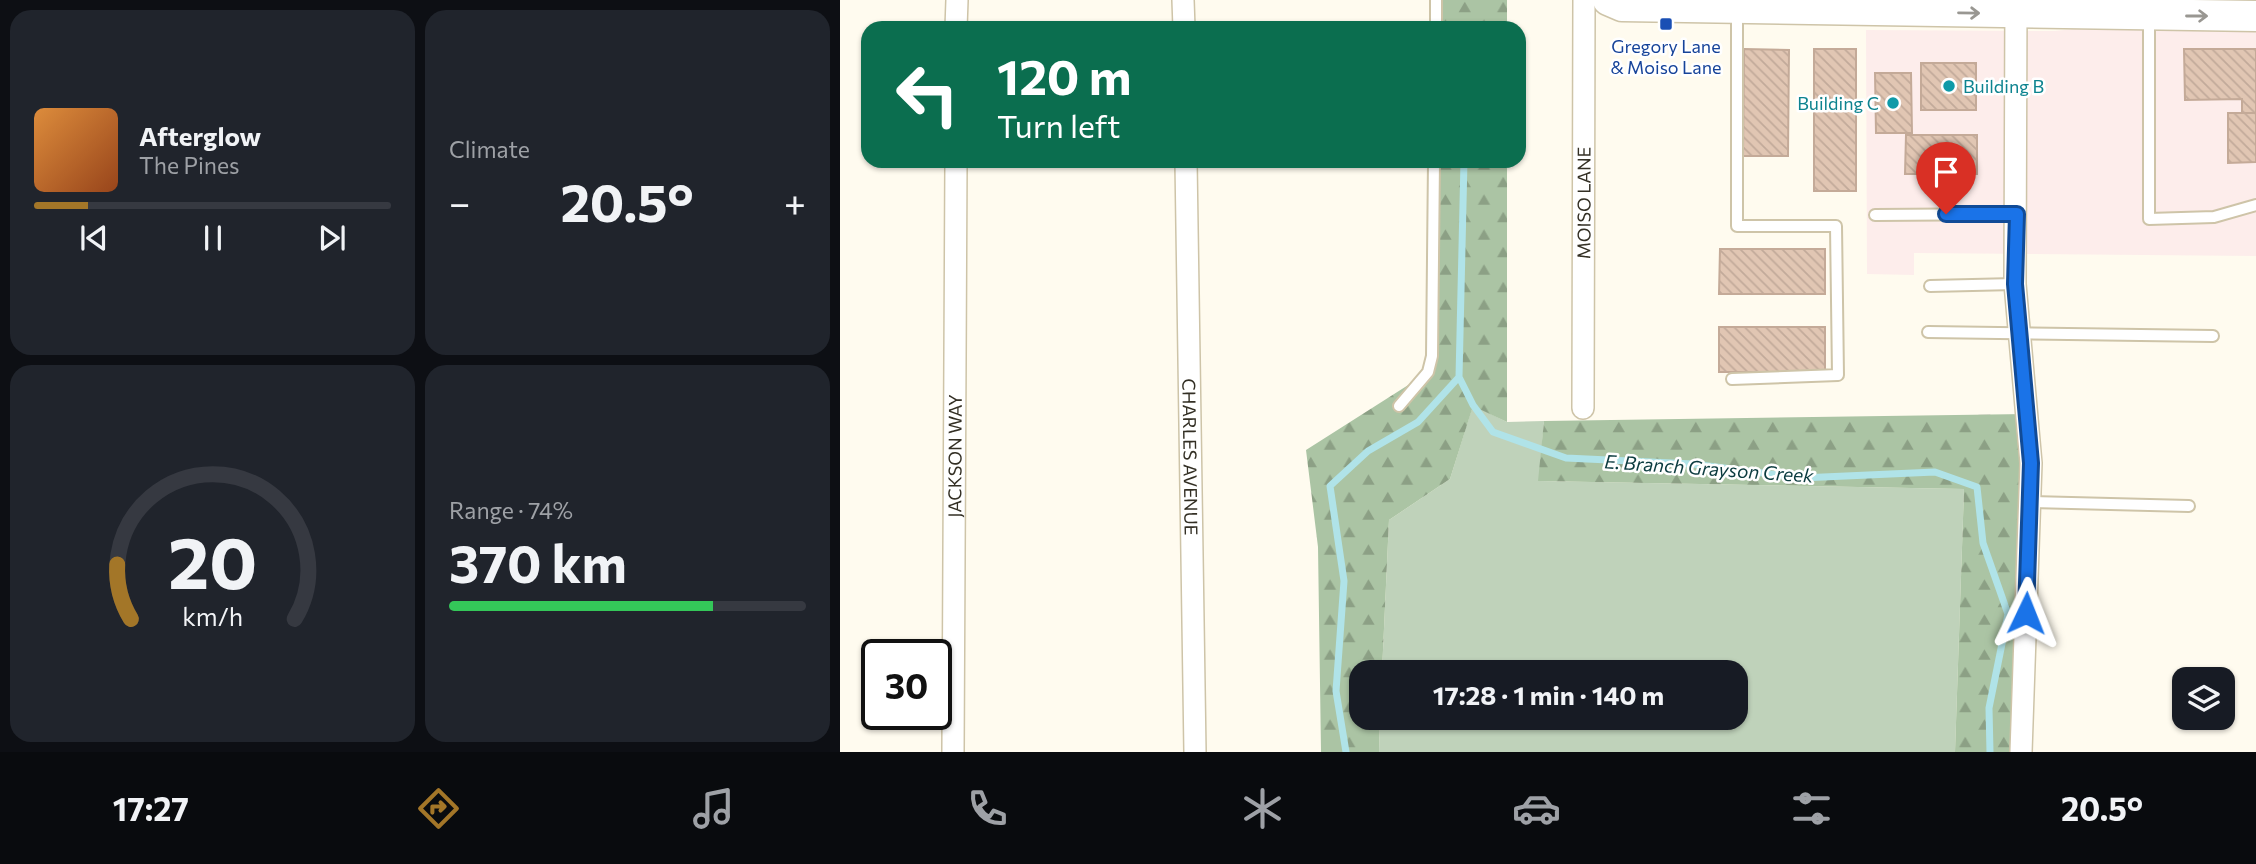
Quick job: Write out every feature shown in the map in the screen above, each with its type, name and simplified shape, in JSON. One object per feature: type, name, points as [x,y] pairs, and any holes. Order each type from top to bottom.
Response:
[{"type":"main road","points":[[1608,0],[1622,6],[2016,7],[2149,16],[2256,16]]},
{"type":"street","points":[[957,0],[957,21]]},
{"type":"street","points":[[1183,0],[1184,21]]},
{"type":"street","name":"MOISO LANE","points":[[1583,408],[1584,0]]},
{"type":"street","points":[[2016,7],[2015,284],[2031,463],[2021,752]]},
{"type":"street","name":"JACKSON WAY","points":[[953,752],[956,168]]},
{"type":"street","name":"CHARLES AVENUE","points":[[1186,168],[1195,752]]},
{"type":"lane","points":[[1436,0],[1436,21]]},
{"type":"lane","points":[[1732,379],[1838,375],[1836,226],[1737,226],[1737,8]]},
{"type":"lane","points":[[2149,16],[2149,219],[2214,217],[2256,205]]},
{"type":"lane","points":[[1399,406],[1428,372],[1432,356],[1434,168]]},
{"type":"lane","points":[[1875,215],[2017,214]]},
{"type":"lane","points":[[1930,286],[2015,284]]},
{"type":"lane","points":[[1928,332],[2213,336]]},
{"type":"lane","points":[[2029,502],[2189,506]]},
{"type":"shaded area","points":[[2196,16],[2256,16],[2256,256],[1914,253],[1914,275],[1867,274],[1866,30],[2055,31]]},
{"type":"green space","points":[[1436,0],[1507,0],[1507,21],[1436,21]]},
{"type":"green space","points":[[1436,168],[1507,168],[1507,422],[1473,406],[1450,479],[1389,520],[1383,660],[1349,660],[1349,730],[1380,730],[1379,752],[1321,752],[1318,547],[1306,450],[1435,368]]},
{"type":"green space","points":[[1473,405],[1507,422],[1544,421],[1539,481],[1964,489],[1955,752],[1379,752],[1380,730],[1748,730],[1748,660],[1383,660],[1389,520],[1450,479]]},
{"type":"green space","points":[[2026,414],[2021,752],[1955,752],[1964,489],[1538,481],[1544,421]]},
{"type":"building","points":[[1744,49],[1789,50],[1788,156],[1743,156]]},
{"type":"building","points":[[1814,49],[1856,49],[1856,191],[1814,191]]},
{"type":"building","points":[[2184,49],[2256,49],[2256,113],[2242,113],[2242,99],[2185,100]]},
{"type":"building","name":"Building B","points":[[1921,63],[1976,63],[1976,110],[1921,110]]},
{"type":"building","name":"Building C","points":[[1875,73],[1911,73],[1912,133],[1876,133]]},
{"type":"building","points":[[2228,113],[2256,113],[2256,162],[2228,163]]},
{"type":"building","points":[[1906,135],[1977,135],[1977,174],[1905,174]]},
{"type":"building","points":[[1720,249],[1825,249],[1825,294],[1719,294]]},
{"type":"building","points":[[1719,327],[1825,327],[1825,372],[1719,372]]},
{"type":"waterway","name":"E. Branch Grayson Creek","points":[[1464,168],[1459,377],[1473,405],[1493,432],[1566,458],[1693,464],[1801,478],[1935,472],[1977,487],[1983,543],[2008,614],[1989,708],[1990,752]]},
{"type":"waterway","points":[[1346,752],[1336,691],[1344,581],[1330,486],[1368,451],[1418,422],[1459,377]]},
{"type":"place","name":"Gregory Lane & Moiso Lane","points":[[1666,24]]},
{"type":"place","name":"Building B","points":[[1949,86]]},
{"type":"place","name":"Building C","points":[[1893,103]]},
{"type":"route","points":[[1946,214],[2017,214],[2015,284],[2031,463],[2026,613]]}]
